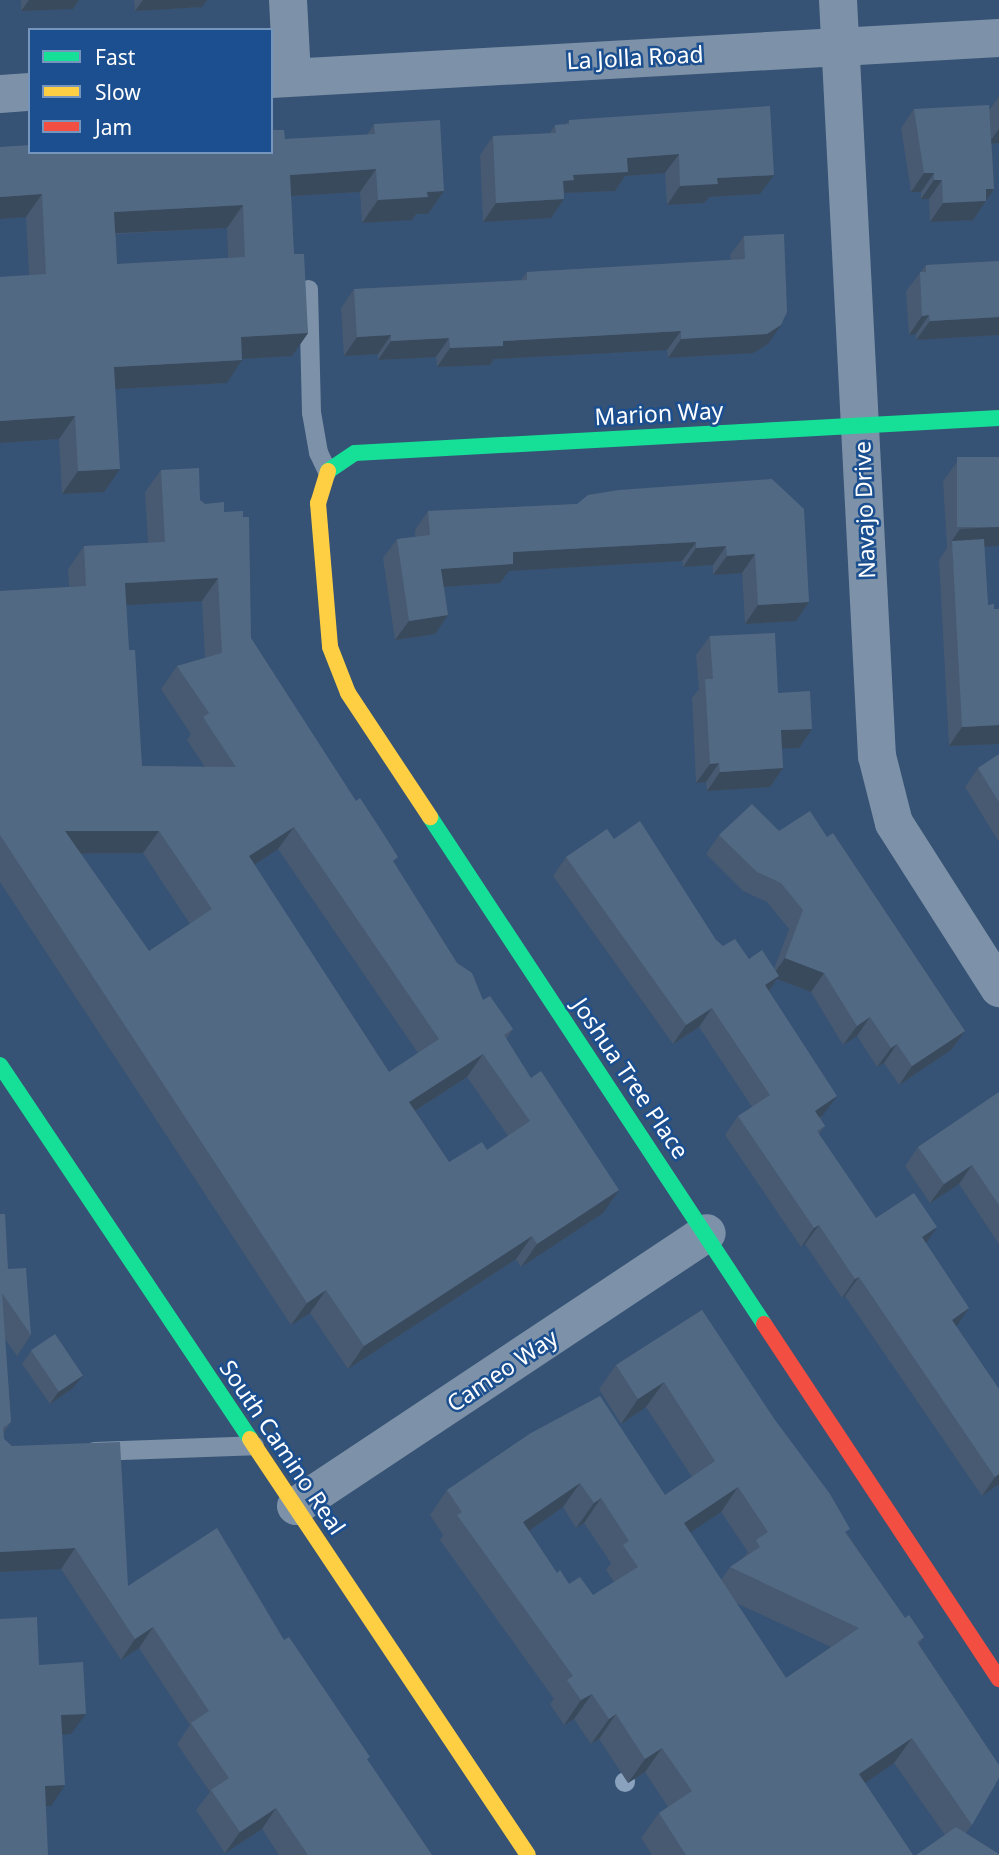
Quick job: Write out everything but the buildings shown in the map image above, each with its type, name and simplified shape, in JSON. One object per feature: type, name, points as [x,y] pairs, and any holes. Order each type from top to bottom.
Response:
[{"type":"street","points":[[282,78],[288,0]]},
{"type":"street","name":"Navajo Drive","points":[[838,0],[877,756],[894,823],[999,988]]},
{"type":"street","name":"La Jolla Road","points":[[282,78],[999,38]]},
{"type":"street","points":[[0,94],[28,92]]},
{"type":"street","name":"Marion Way","points":[[327,471],[355,453],[999,418]]},
{"type":"street","name":"Joshua Tree Place","points":[[327,471],[318,503],[323,600],[330,646],[348,693],[999,1679]]},
{"type":"street","name":"South Camino Real","points":[[0,1065],[528,1855]]},
{"type":"street","name":"Cameo Way","points":[[296,1506],[707,1233]]},
{"type":"lane","points":[[308,289],[311,412],[317,452],[327,471]]},
{"type":"lane","points":[[79,1451],[254,1445]]},
{"type":"traffic: fast","points":[[328,471],[355,453],[999,418]]},
{"type":"traffic: fast","points":[[430,817],[764,1324]]},
{"type":"traffic: fast","points":[[0,1065],[250,1439]]},
{"type":"traffic: slow","points":[[328,471],[318,503],[330,647],[348,693],[430,817]]},
{"type":"traffic: slow","points":[[250,1439],[528,1855]]},
{"type":"traffic: jam","points":[[764,1324],[999,1679]]}]
